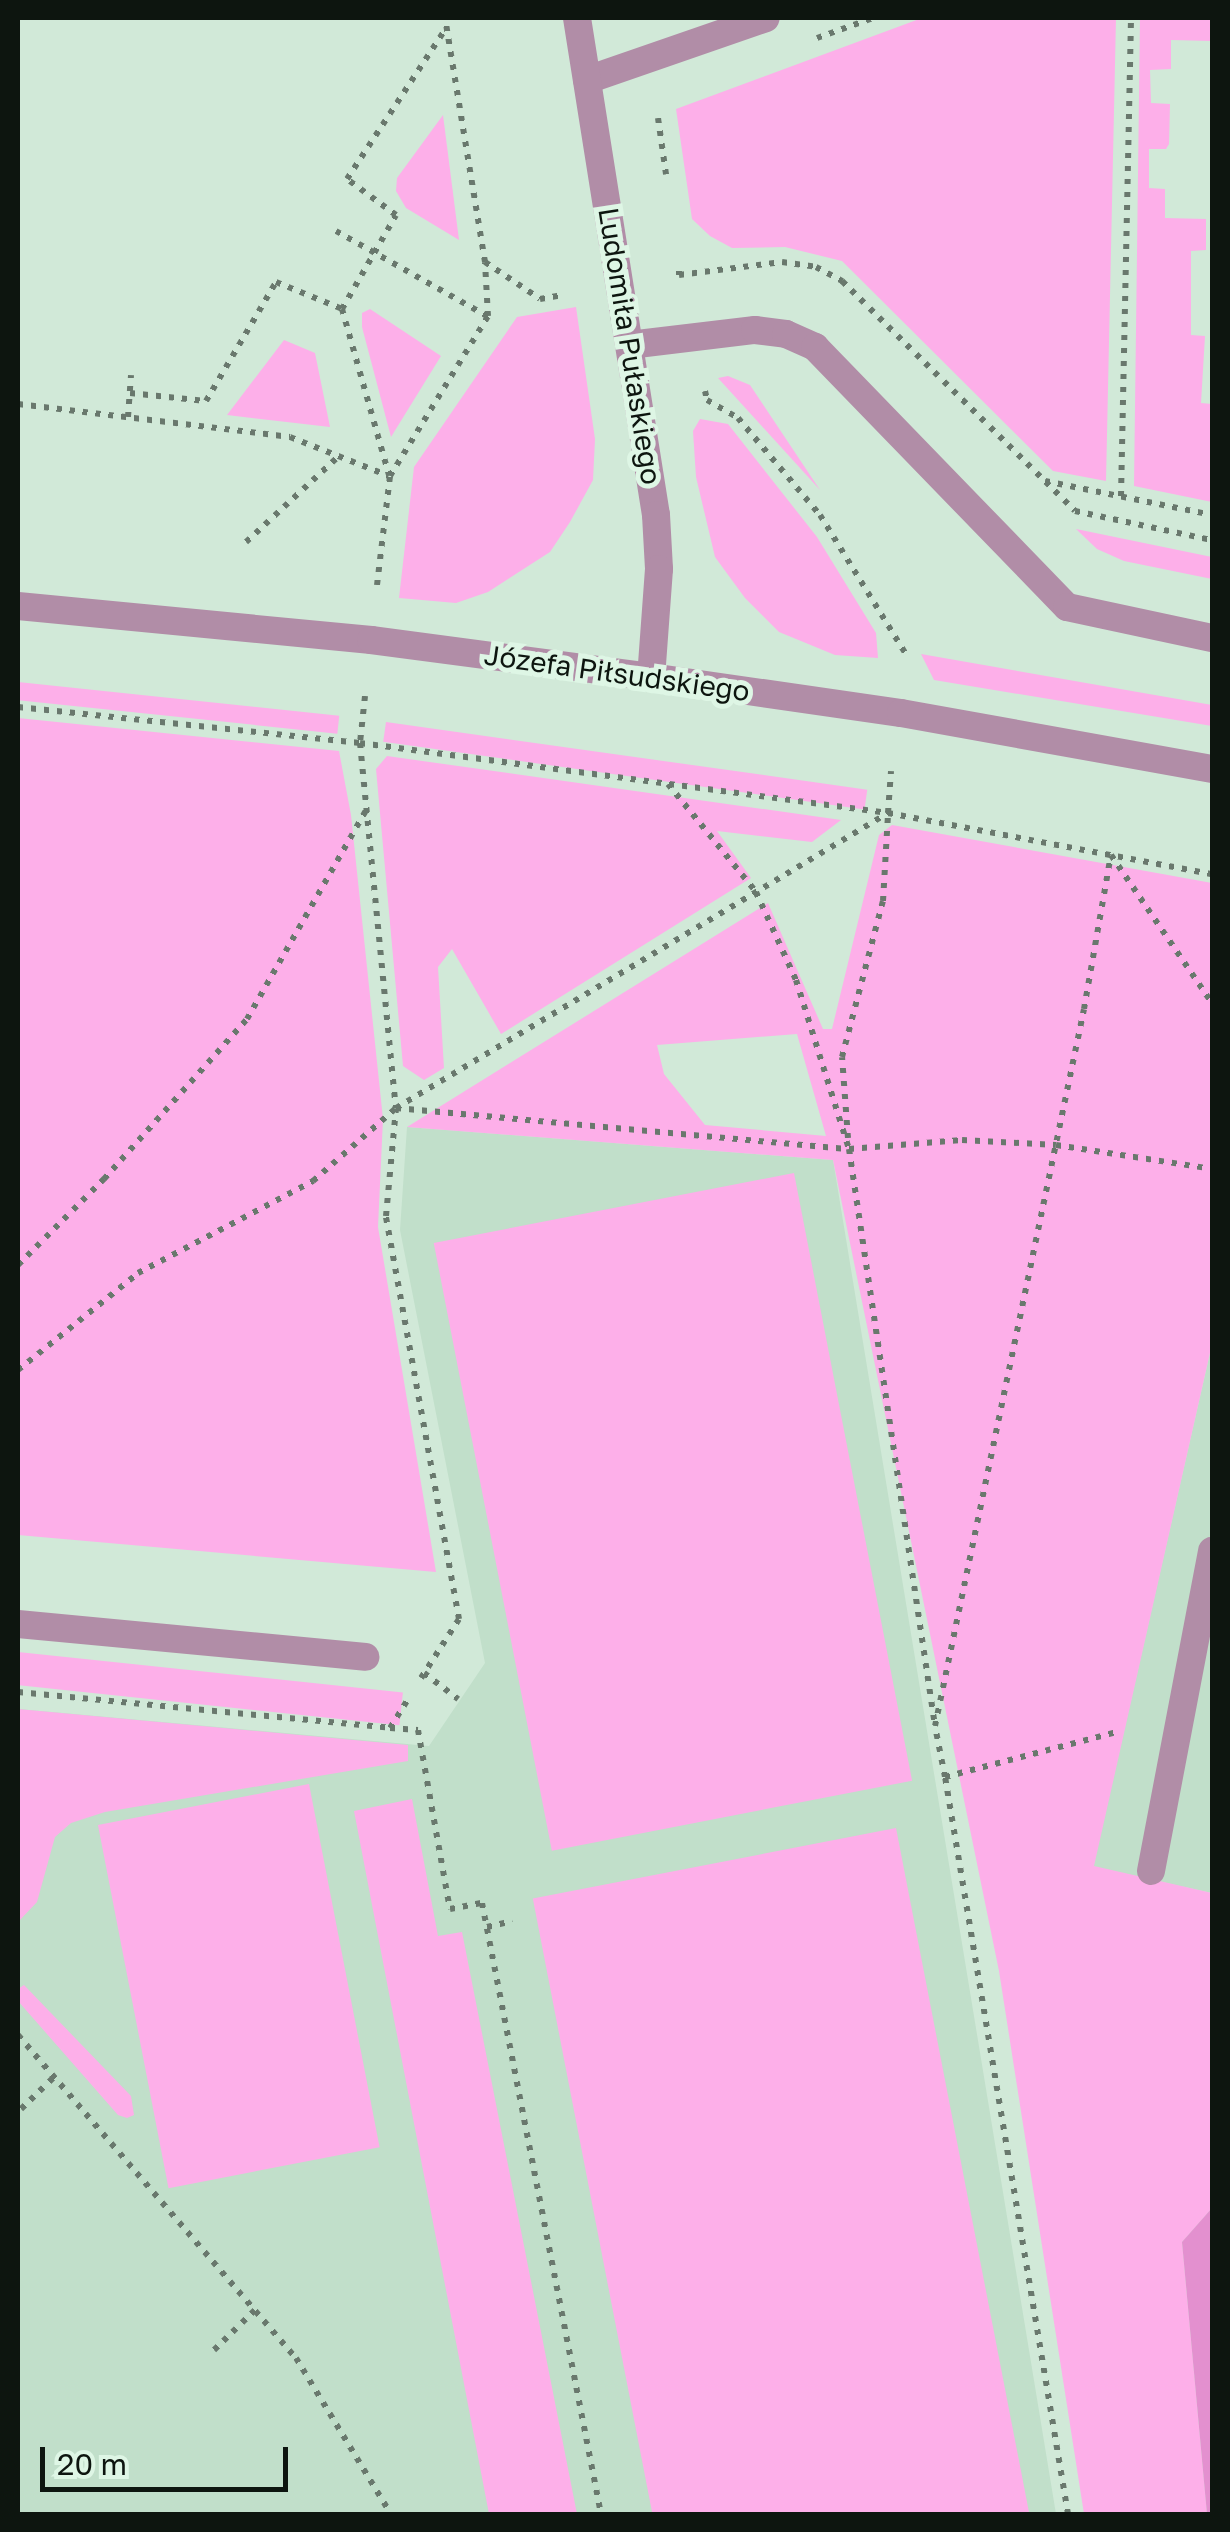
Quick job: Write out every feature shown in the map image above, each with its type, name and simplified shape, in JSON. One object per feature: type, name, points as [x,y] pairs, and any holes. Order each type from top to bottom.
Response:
[{"type":"street","name":"Ludomiła Pułaskiego","points":[[577,18],[658,542],[652,677]]},
{"type":"street","points":[[588,80],[766,18]]},
{"type":"street","points":[[629,345],[755,330],[786,334],[815,348],[1067,607],[1212,638]]},
{"type":"street","name":"Józefa Piłsudskiego","points":[[18,606],[352,638],[652,677],[900,713],[1212,770]]},
{"type":"street","points":[[1151,1870],[1179,1716],[1203,1640],[1212,1552]]},
{"type":"street","points":[[18,1624],[366,1657]]},
{"type":"path","points":[[390,476],[488,316],[485,262],[445,18]]},
{"type":"path","points":[[1121,496],[1132,18]]},
{"type":"path","points":[[376,599],[390,476],[342,309],[396,216],[347,179],[447,28]]},
{"type":"path","points":[[649,59],[669,194]]},
{"type":"path","points":[[336,231],[488,316]]},
{"type":"path","points":[[678,261],[707,400],[738,418],[820,515],[908,657]]},
{"type":"path","points":[[679,275],[782,262],[816,268],[842,281],[1075,511],[1212,540]]},
{"type":"path","points":[[130,392],[206,400],[276,282],[342,309]]},
{"type":"path","points":[[128,417],[131,375]]},
{"type":"path","points":[[18,404],[290,437],[390,476]]},
{"type":"path","points":[[246,542],[339,456]]},
{"type":"path","points":[[1044,481],[1212,515]]},
{"type":"path","points":[[366,690],[360,743],[396,1108],[386,1216],[459,1619]]},
{"type":"path","points":[[18,707],[360,743],[888,812],[1212,874]]},
{"type":"path","points":[[892,764],[883,900],[842,1057],[849,1149],[935,1726],[1068,2514]]},
{"type":"path","points":[[668,784],[756,892],[796,980],[849,1149]]},
{"type":"path","points":[[18,1265],[104,1179],[247,1019],[368,807]]},
{"type":"path","points":[[18,1370],[138,1274],[313,1181],[396,1108],[888,812]]},
{"type":"path","points":[[1111,854],[1212,1003]]},
{"type":"path","points":[[935,1726],[1056,1145],[1111,854]]},
{"type":"path","points":[[396,1108],[849,1149],[962,1140],[1056,1145],[1212,1169]]},
{"type":"path","points":[[424,1673],[458,1700]]},
{"type":"path","points":[[945,1776],[1179,1716]]},
{"type":"path","points":[[390,1728],[418,1730],[450,1909],[482,1903],[600,2514]]},
{"type":"path","points":[[487,1927],[512,1921]]},
{"type":"path","points":[[18,2035],[296,2358],[391,2514]]},
{"type":"path","points":[[21,2109],[54,2077]]},
{"type":"path","points":[[214,2350],[255,2310]]},
{"type":"shaded area","points":[[922,18],[1116,18],[1106,481],[1053,471],[842,261],[785,247],[732,248],[710,236],[692,219],[676,109]]},
{"type":"shaded area","points":[[1140,18],[1212,18],[1212,41],[1171,40],[1171,69],[1150,70],[1151,103],[1170,104],[1169,144],[1166,149],[1149,149],[1149,188],[1165,189],[1165,218],[1206,219],[1206,250],[1191,251],[1191,335],[1205,336],[1201,403],[1212,404],[1212,502],[1134,486]]},
{"type":"shaded area","points":[[443,115],[459,240],[406,208],[396,191],[397,178]]},
{"type":"shaded area","points":[[576,307],[595,439],[593,480],[570,522],[550,552],[488,592],[456,603],[399,598],[414,467],[517,317]]},
{"type":"shaded area","points":[[370,309],[441,356],[391,437],[362,327],[362,313]]},
{"type":"shaded area","points":[[284,340],[315,353],[330,427],[227,415]]},
{"type":"shaded area","points":[[728,376],[750,385],[820,490],[718,378]]},
{"type":"shaded area","points":[[700,419],[728,424],[817,537],[876,633],[878,658],[835,655],[779,632],[745,598],[715,557],[696,477],[693,431]]},
{"type":"shaded area","points":[[1076,529],[1212,557],[1212,579],[1124,561],[1097,549]]},
{"type":"shaded area","points":[[921,654],[1212,705],[1212,726],[934,680]]},
{"type":"shaded area","points":[[18,682],[339,716],[337,734],[18,700]]},
{"type":"shaded area","points":[[18,718],[339,751],[351,815],[383,1119],[378,1227],[436,1572],[18,1535]]},
{"type":"shaded area","points":[[386,722],[867,790],[864,809],[383,742]]},
{"type":"shaded area","points":[[387,756],[841,820],[812,842],[717,831],[751,878],[501,1034],[452,949],[438,967],[444,1068],[424,1080],[403,1066],[376,769]]},
{"type":"shaded area","points":[[892,825],[1212,883],[1212,1344],[1094,1866],[1212,1893],[1212,2208],[1182,2242],[1207,2514],[1084,2514],[999,1971],[833,1160],[407,1127],[768,903],[823,1029],[832,1029],[879,835]],"holes":[[[797,1034],[826,1136],[705,1125],[664,1074],[657,1045]]]},
{"type":"shaded area","points":[[407,1127],[833,1160],[1056,2514],[18,2514],[18,1709],[429,1746],[485,1663],[400,1230]]},
{"type":"shaded area","points":[[794,1173],[912,1781],[552,1851],[434,1243]]},
{"type":"shaded area","points":[[1212,1344],[1212,1893],[1093,1867]]},
{"type":"shaded area","points":[[18,1652],[403,1692],[399,1725],[18,1685]]},
{"type":"shaded area","points":[[18,1709],[408,1745],[408,1761],[105,1812],[71,1823],[55,1837],[37,1902],[18,1922]]},
{"type":"shaded area","points":[[309,1784],[380,2147],[169,2188],[98,1825]]},
{"type":"shaded area","points":[[412,1799],[438,1936],[462,1932],[577,2514],[489,2514],[354,1811]]},
{"type":"shaded area","points":[[896,1828],[1029,2514],[652,2514],[533,1899]]},
{"type":"shaded area","points":[[24,1985],[131,2096],[134,2115],[118,2115],[18,2001],[18,1989]]},
{"type":"shaded area","points":[[1212,2208],[1212,2514],[1207,2514],[1182,2242]]}]
